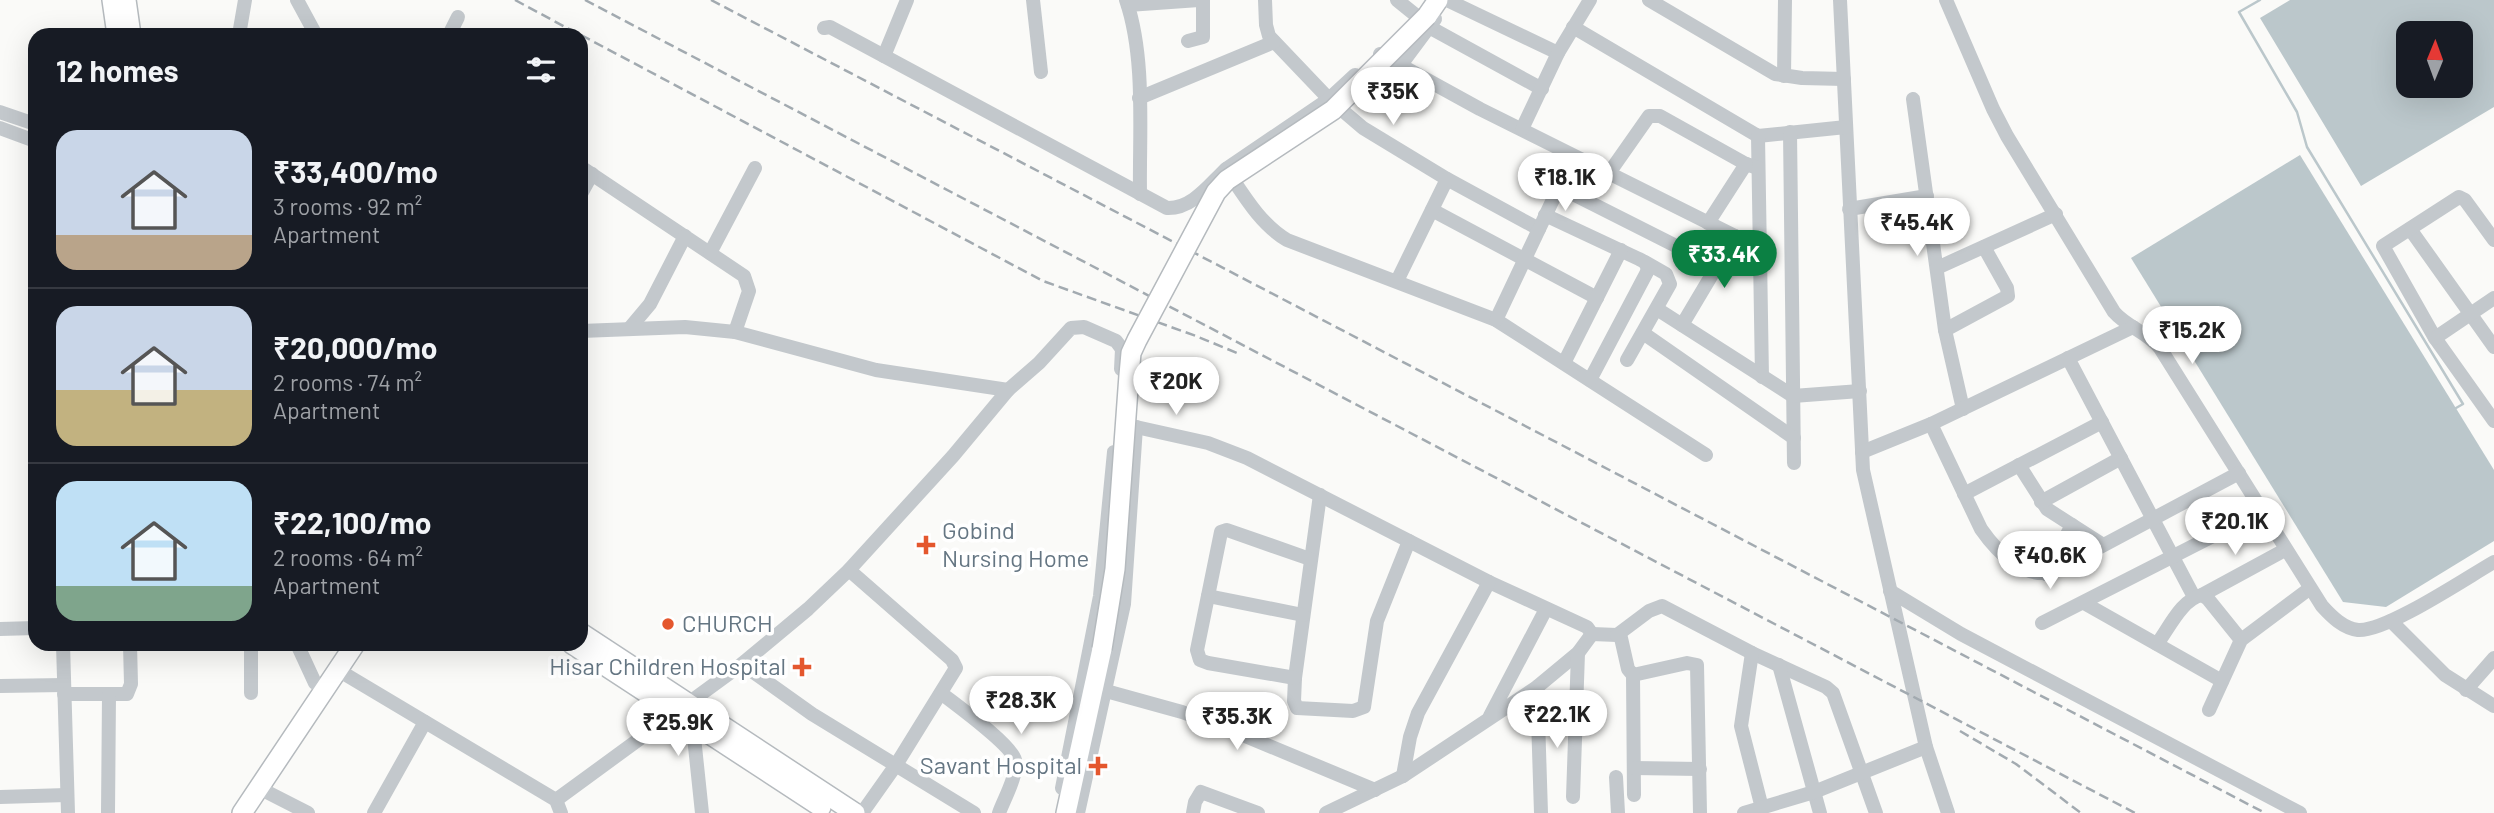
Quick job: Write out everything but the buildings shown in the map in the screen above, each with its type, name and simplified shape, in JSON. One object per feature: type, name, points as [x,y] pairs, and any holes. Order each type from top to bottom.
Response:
[{"type":"main road","points":[[112,0],[116,28]]},
{"type":"main road","points":[[126,0],[130,28]]},
{"type":"main road","points":[[1066,813],[1102,649],[1115,569],[1129,374],[1137,340],[1216,192],[1227,180],[1333,110],[1428,12]]},
{"type":"main road","points":[[588,638],[831,813]]},
{"type":"main road","points":[[228,813],[335,651]]},
{"type":"main road","points":[[242,813],[350,651]]},
{"type":"main road","points":[[584,651],[681,707]]},
{"type":"main road","points":[[701,721],[855,813]]},
{"type":"street","points":[[240,28],[245,0]]},
{"type":"street","points":[[297,0],[312,28]]},
{"type":"street","points":[[884,56],[907,0]]},
{"type":"street","points":[[1033,0],[1041,72]]},
{"type":"street","points":[[1140,194],[1139,97],[1135,40],[1127,3],[1201,0],[1203,37],[1188,41]]},
{"type":"street","points":[[1265,0],[1266,31],[1274,42],[1329,99],[1363,128],[1447,180],[1542,222],[1621,250],[1669,278],[1668,288],[1627,360]]},
{"type":"street","points":[[1398,0],[1428,12],[1542,89]]},
{"type":"street","points":[[824,27],[830,27],[1167,208],[1175,208],[1193,200],[1226,169],[1329,99],[1428,12],[1449,0],[1558,53]]},
{"type":"street","points":[[1522,129],[1558,53],[1590,0]]},
{"type":"street","points":[[1649,0],[1767,70],[1784,76],[1844,79]]},
{"type":"street","points":[[1784,76],[1785,0]]},
{"type":"street","points":[[1947,0],[1993,109],[2114,312],[2122,321],[2146,334],[2160,348],[2322,606],[2343,625],[2356,630],[2372,629],[2391,621],[2494,562]]},
{"type":"street","points":[[1843,1],[1849,209],[1863,470],[1926,747],[1948,813]]},
{"type":"street","points":[[1400,66],[1428,12]]},
{"type":"street","points":[[452,28],[458,17]]},
{"type":"street","points":[[1573,27],[1758,136],[1846,127]]},
{"type":"street","points":[[1139,97],[1274,42]]},
{"type":"street","points":[[1379,53],[1522,129],[1759,248]]},
{"type":"street","points":[[1913,99],[1945,330],[1963,409]]},
{"type":"street","points":[[0,112],[28,122]]},
{"type":"street","points":[[1609,173],[1653,114],[1752,166]]},
{"type":"street","points":[[0,128],[28,138]]},
{"type":"street","points":[[1790,132],[1794,463]]},
{"type":"street","points":[[1758,136],[1752,166],[1759,248],[1762,377]]},
{"type":"street","points":[[1707,223],[1752,166]]},
{"type":"street","points":[[710,253],[755,168]]},
{"type":"street","points":[[1226,169],[1275,233],[1287,240],[1496,320],[1706,455]]},
{"type":"street","points":[[588,171],[744,276],[748,283],[747,299],[735,332]]},
{"type":"street","points":[[1396,281],[1447,180]]},
{"type":"street","points":[[1496,320],[1554,194],[1561,190],[1684,250]]},
{"type":"street","points":[[1849,209],[1927,197]]},
{"type":"street","points":[[2494,240],[2462,197],[2455,198],[2385,243],[2384,250],[2435,338],[2494,421]]},
{"type":"street","points":[[1432,209],[1597,298]]},
{"type":"street","points":[[1937,268],[2056,215]]},
{"type":"street","points":[[2410,229],[2494,347]]},
{"type":"street","points":[[629,329],[650,304],[685,236]]},
{"type":"street","points":[[1682,325],[1735,236]]},
{"type":"street","points":[[1945,330],[2008,296],[2007,288],[1984,247]]},
{"type":"street","points":[[1564,363],[1621,250]]},
{"type":"street","points":[[1590,380],[1647,272],[1645,262]]},
{"type":"street","points":[[2435,338],[2494,298]]},
{"type":"street","points":[[650,304],[655,328]]},
{"type":"street","points":[[1657,309],[1793,396],[1860,391]]},
{"type":"street","points":[[588,331],[685,327],[735,332],[876,370],[1008,390]]},
{"type":"street","points":[[338,670],[559,806],[681,707],[742,664],[849,570],[941,470],[1008,390],[1039,363],[1071,328],[1084,327],[1116,341],[1122,349],[1100,596],[1057,813]]},
{"type":"street","points":[[1862,452],[1931,424],[2133,327]]},
{"type":"street","points":[[1643,333],[1794,439]]},
{"type":"street","points":[[2068,358],[2171,556],[2198,596],[2208,599],[2241,640]]},
{"type":"street","points":[[1964,494],[2102,422]]},
{"type":"street","points":[[1116,424],[1136,426],[1230,450],[1489,582],[1587,626],[1592,634]]},
{"type":"street","points":[[1931,424],[1981,529],[1998,550],[2026,570],[2046,574],[2239,473]]},
{"type":"street","points":[[1077,813],[1124,604],[1136,426]]},
{"type":"street","points":[[2041,502],[2121,458]]},
{"type":"street","points":[[2019,465],[2041,502],[2054,514],[2103,545]]},
{"type":"street","points":[[1320,495],[1295,678],[1294,701],[1297,708],[1353,711],[1364,707],[1377,621],[1409,541]]},
{"type":"street","points":[[2042,623],[2262,511]]},
{"type":"street","points":[[2046,574],[2073,525]]},
{"type":"street","points":[[1295,678],[1200,660],[1197,650],[1220,535],[1224,530],[1310,559]]},
{"type":"street","points":[[2157,644],[2198,596],[2286,550]]},
{"type":"street","points":[[849,570],[955,664],[954,673],[942,693],[862,813]]},
{"type":"street","points":[[1403,776],[1410,737],[1418,713],[1489,582]]},
{"type":"street","points":[[2209,710],[2241,640],[2309,589]]},
{"type":"street","points":[[1890,591],[1961,634],[2300,813]]},
{"type":"street","points":[[1208,596],[1303,615]]},
{"type":"street","points":[[2084,603],[2222,681]]},
{"type":"street","points":[[1592,634],[1617,635],[1655,607],[1662,606],[1752,653],[1826,687],[1833,693],[1876,813]]},
{"type":"street","points":[[1489,717],[1546,609]]},
{"type":"street","points":[[2391,621],[2445,675],[2494,706]]},
{"type":"street","points":[[0,629],[28,628]]},
{"type":"street","points":[[1326,813],[1349,808],[1375,790],[1403,776],[1537,687],[1578,653],[1592,634]]},
{"type":"street","points":[[1617,635],[1621,638],[1628,669],[1633,675],[1634,795]]},
{"type":"street","points":[[63,651],[68,813]]},
{"type":"street","points":[[0,687],[122,695],[130,689],[130,651]]},
{"type":"street","points":[[251,651],[251,693]]},
{"type":"street","points":[[300,651],[315,683]]},
{"type":"street","points":[[1573,797],[1578,653]]},
{"type":"street","points":[[1752,653],[1741,726],[1762,808]]},
{"type":"street","points":[[2466,690],[2494,659]]},
{"type":"street","points":[[1633,675],[1687,663],[1697,664],[1700,813]]},
{"type":"street","points":[[742,664],[812,714],[974,813]]},
{"type":"street","points":[[1779,665],[1820,813]]},
{"type":"street","points":[[1537,687],[1541,813]]},
{"type":"street","points":[[1106,691],[1182,712],[1375,790]]},
{"type":"street","points":[[942,693],[1007,747],[1015,761],[1014,772],[999,813]]},
{"type":"street","points":[[108,813],[109,695]]},
{"type":"street","points":[[701,721],[695,748],[702,813]]},
{"type":"street","points":[[374,813],[425,722]]},
{"type":"street","points":[[1744,813],[1814,792],[1926,747]]},
{"type":"street","points":[[1634,768],[1700,769]]},
{"type":"street","points":[[1616,777],[1618,813]]},
{"type":"street","points":[[259,788],[299,811]]},
{"type":"street","points":[[1193,813],[1201,792],[1258,813]]},
{"type":"street","points":[[0,797],[67,795]]},
{"type":"shaded area","points":[[2290,0],[2494,0],[2494,107],[2361,186],[2260,18]]},
{"type":"shaded area","points":[[2300,155],[2494,470],[2494,541],[2386,607],[2343,602],[2131,258]]},
{"type":"waterway","points":[[2260,0],[2239,12],[2297,112],[2307,147],[2463,404],[2456,408]]},
{"type":"railway","points":[[515,0],[567,28]]},
{"type":"railway","points":[[585,0],[2135,813]]},
{"type":"railway","points":[[711,0],[2265,813]]},
{"type":"railway","points":[[588,39],[1043,281],[1237,353]]},
{"type":"railway","points":[[1960,731],[2016,764],[2081,813]]},
{"type":"place","name":"Gobind Nursing Home","points":[[926,545]]},
{"type":"place","name":"CHURCH","points":[[668,624]]},
{"type":"place","name":"Hisar Children Hospital","points":[[802,667]]},
{"type":"place","name":"Savant Hospital","points":[[1098,766]]}]
